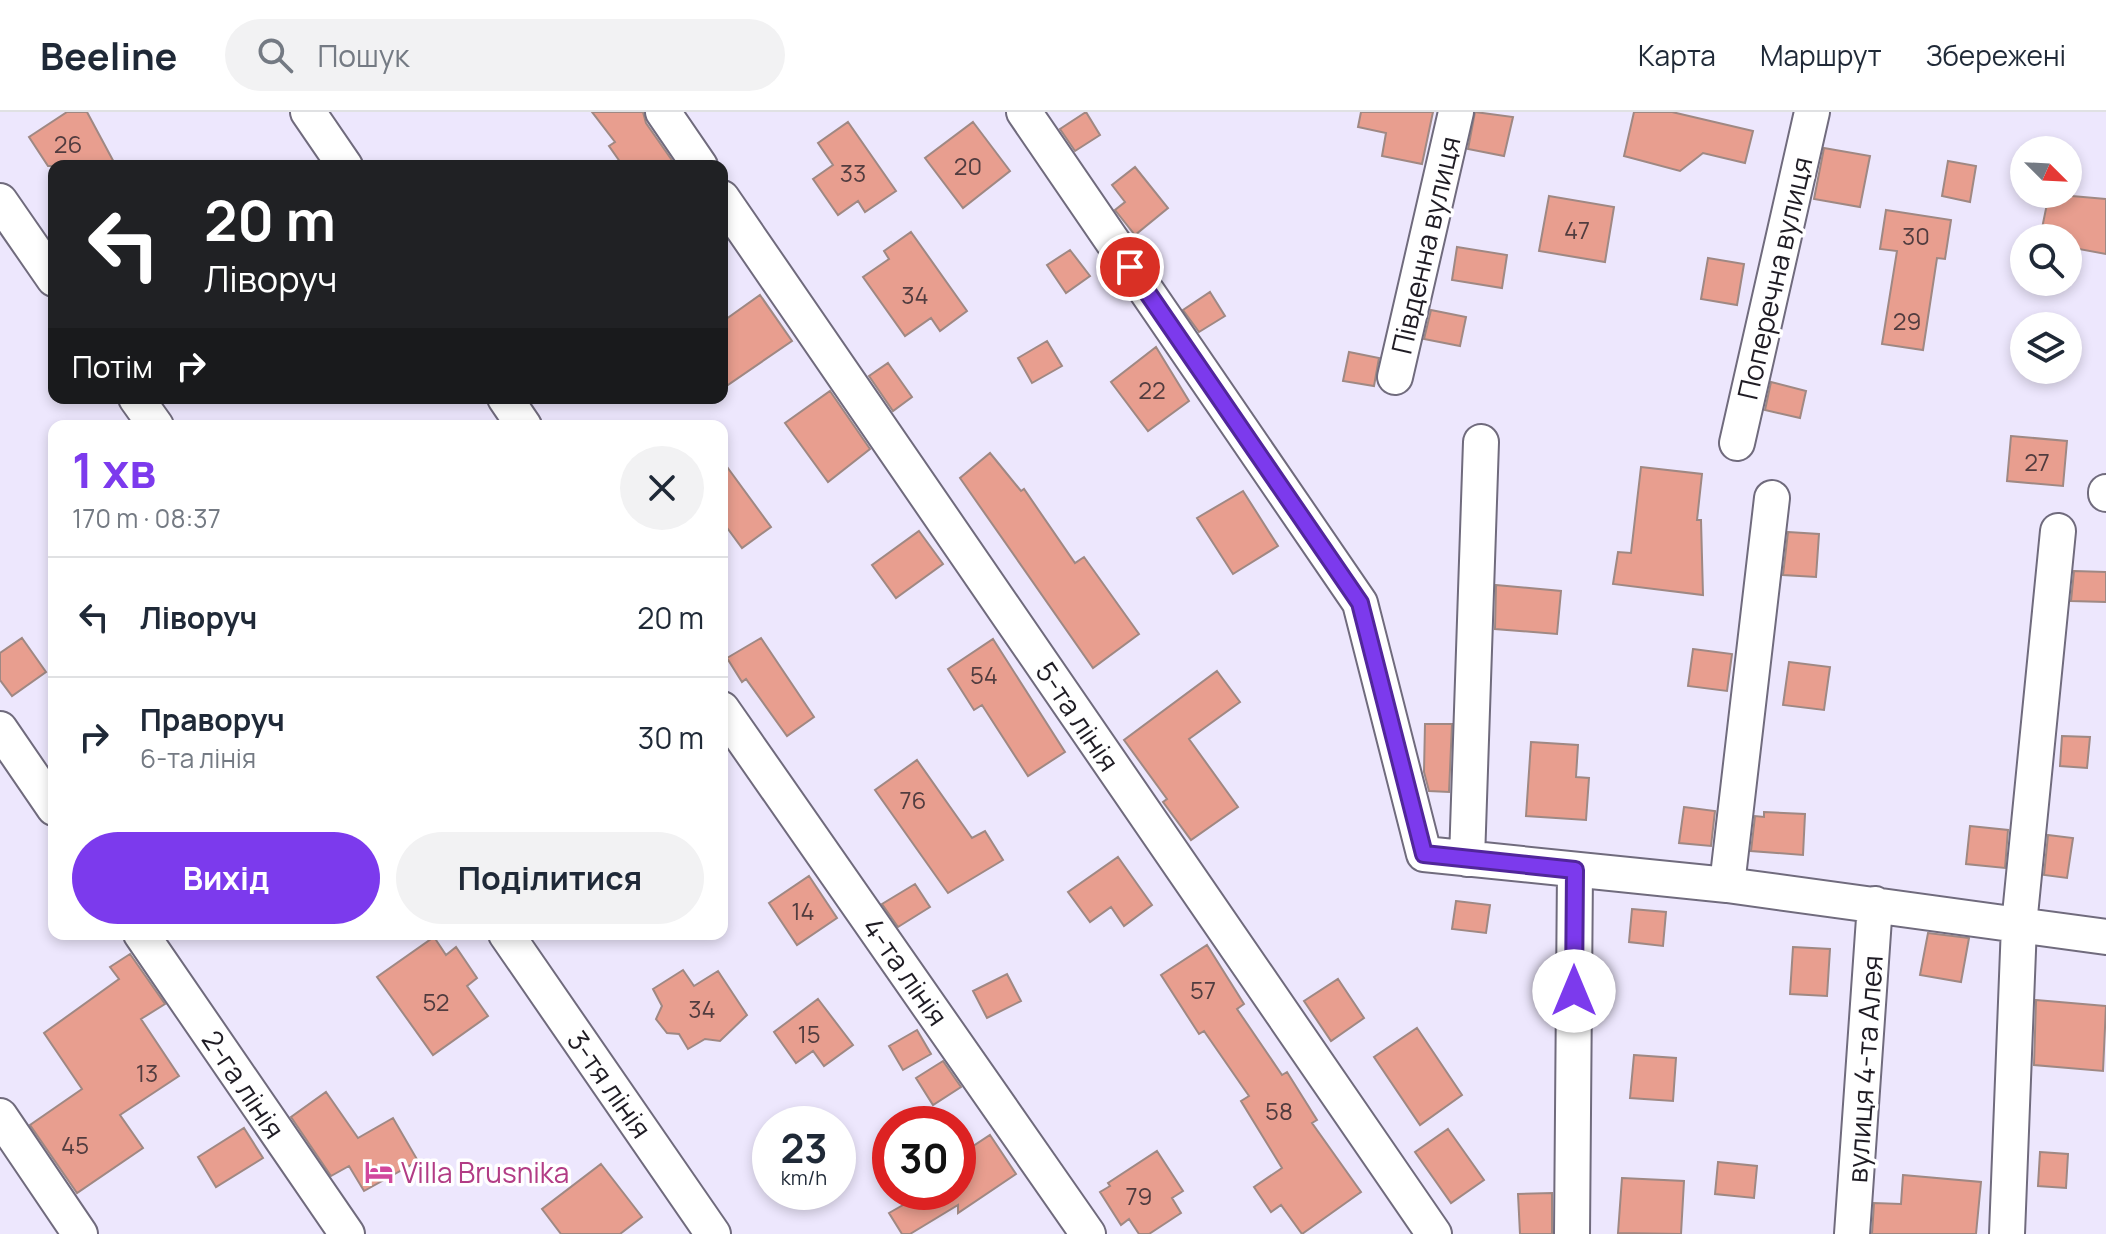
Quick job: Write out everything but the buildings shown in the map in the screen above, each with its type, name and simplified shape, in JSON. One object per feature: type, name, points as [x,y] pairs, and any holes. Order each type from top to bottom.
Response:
[{"type":"street","points":[[308,112],[341,160]]},
{"type":"street","points":[[663,112],[696,160]]},
{"type":"street","points":[[1024,112],[1360,603],[1424,854],[1727,885],[2106,937]]},
{"type":"street","name":"Південна вулиця","points":[[1395,377],[1456,112]]},
{"type":"street","name":"Поперечна вулиця","points":[[1737,443],[1812,112]]},
{"type":"street","points":[[0,201],[48,270]]},
{"type":"street","name":"5-та лінія","points":[[728,207],[1434,1234]]},
{"type":"street","points":[[1467,859],[1481,442]]},
{"type":"street","points":[[1727,885],[1772,498]]},
{"type":"street","points":[[2007,1234],[2019,925],[2058,531]]},
{"type":"street","name":"4-та лінія","points":[[728,718],[1088,1234]]},
{"type":"street","points":[[0,729],[48,799]]},
{"type":"street","points":[[1572,1234],[1575,870]]},
{"type":"street","name":"вулиця 4-та Алея","points":[[1852,1234],[1875,904]]},
{"type":"street","name":"2-га лінія","points":[[145,940],[347,1234]]},
{"type":"street","name":"3-тя лінія","points":[[510,940],[713,1234]]},
{"type":"street","points":[[0,1116],[80,1234]]},
{"type":"place","name":"Villa Brusnika","points":[[379,1172]]},
{"type":"route","points":[[1130,267],[1360,603],[1424,854],[1575,870],[1574,991]]}]
